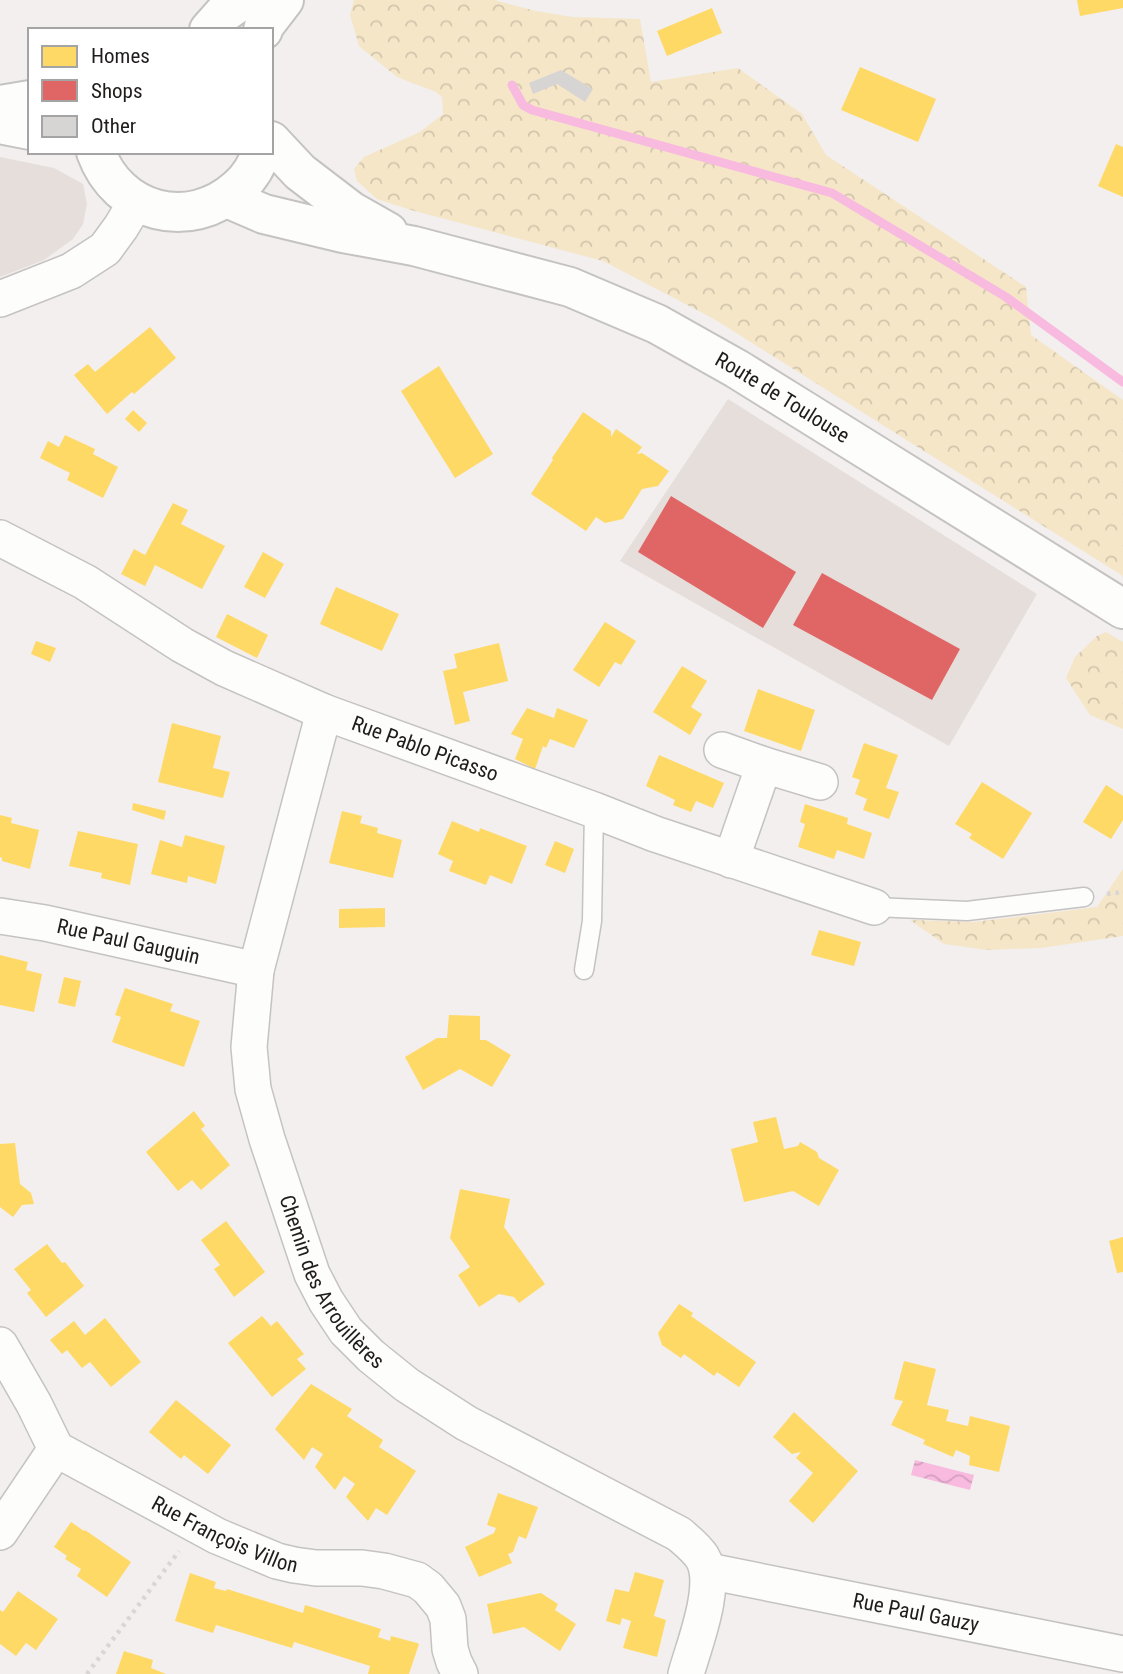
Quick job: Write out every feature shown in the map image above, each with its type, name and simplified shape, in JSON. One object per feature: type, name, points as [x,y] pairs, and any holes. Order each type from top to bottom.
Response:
[{"type":"main road","points":[[211,28],[225,12],[242,0]]},
{"type":"main road","points":[[264,28],[284,0]]},
{"type":"main road","points":[[0,105],[28,100]]},
{"type":"main road","points":[[0,124],[28,130]]},
{"type":"main road","name":"Route de Toulouse","points":[[273,143],[300,172],[351,211],[414,246]]},
{"type":"main road","points":[[97,154],[101,167],[116,186],[136,202],[158,210],[181,213],[205,208],[227,198],[246,181],[260,154]]},
{"type":"main road","name":"Route de Toulouse","points":[[227,198],[264,214],[414,246],[570,287],[657,324],[737,369],[1123,609]]},
{"type":"street","points":[[0,299],[71,271],[105,249],[136,202]]},
{"type":"street","name":"Rue Pablo Picasso","points":[[0,538],[85,582],[182,645],[224,668],[324,712],[656,834],[874,907]]},
{"type":"street","name":"Chemin des Arrouillères","points":[[324,712],[256,970],[249,1047],[253,1089],[312,1274],[346,1331],[371,1356],[407,1385],[466,1423],[679,1534],[702,1558],[708,1571]]},
{"type":"street","points":[[722,750],[820,782]]},
{"type":"street","points":[[731,860],[764,765]]},
{"type":"street","name":"Rue Paul Gauguin","points":[[0,916],[45,923],[256,970]]},
{"type":"street","points":[[0,1345],[56,1449],[0,1532]]},
{"type":"street","name":"Rue François Villon","points":[[56,1449],[198,1526],[251,1551],[294,1565],[384,1571],[417,1580],[428,1588],[443,1606],[448,1619],[450,1649],[460,1674]]},
{"type":"street","points":[[686,1674],[707,1601],[708,1571]]},
{"type":"street","name":"Rue Paul Gauzy","points":[[708,1571],[1123,1654]]},
{"type":"lane","points":[[584,970],[592,922],[594,810]]},
{"type":"lane","points":[[874,907],[967,911],[1084,897]]},
{"type":"path","points":[[87,1674],[198,1526]]},
{"type":"shaded area","points":[[0,157],[54,168],[83,184],[87,204],[83,224],[73,239],[44,260],[0,277]]},
{"type":"shaded area","points":[[728,399],[1037,594],[949,746],[620,561]]},
{"type":"green space","points":[[354,0],[494,0],[573,17],[640,19],[651,82],[738,68],[802,114],[826,155],[1026,287],[1031,335],[1123,400],[1123,576],[714,319],[603,261],[377,199],[357,181],[354,169],[364,157],[420,132],[443,114],[442,97],[436,92],[397,77],[359,46],[350,15]]},
{"type":"green space","points":[[1106,632],[1123,642],[1123,729],[1090,715],[1066,678],[1075,657],[1097,636]]},
{"type":"green space","points":[[1123,869],[1123,936],[1041,948],[987,950],[944,944],[910,920],[974,922],[1097,907]]},
{"type":"water","points":[[915,1460],[974,1475],[970,1490],[911,1475]]},
{"type":"building: Homes","points":[[1077,0],[1123,0],[1123,8],[1080,16]]},
{"type":"building: Homes","points":[[712,8],[722,33],[667,56],[657,31]]},
{"type":"building: Homes","points":[[860,67],[936,99],[918,142],[841,110]]},
{"type":"building: Homes","points":[[1116,144],[1123,147],[1123,197],[1098,186]]},
{"type":"building: Homes","points":[[150,327],[176,358],[107,414],[74,375],[88,364],[95,372]]},
{"type":"building: Homes","points":[[439,366],[493,454],[455,478],[401,391]]},
{"type":"building: Homes","points":[[133,410],[147,423],[139,432],[125,419]]},
{"type":"building: Homes","points":[[583,412],[611,431],[611,437],[616,429],[642,447],[637,454],[642,453],[669,471],[658,486],[642,489],[623,519],[605,523],[596,517],[586,531],[531,494]]},
{"type":"building: Homes","points":[[65,435],[95,449],[93,454],[118,467],[103,498],[67,480],[70,473],[40,458],[48,441],[59,447]]},
{"type":"building: Homes","points":[[173,503],[188,510],[181,524],[225,546],[202,589],[155,565],[145,586],[121,574],[134,549],[145,555]]},
{"type":"building: Homes","points":[[263,552],[284,564],[265,598],[244,587]]},
{"type":"building: Homes","points":[[336,587],[399,614],[382,651],[320,624]]},
{"type":"building: Homes","points":[[227,614],[268,635],[257,658],[216,637]]},
{"type":"building: Homes","points":[[605,622],[636,641],[621,665],[615,662],[599,687],[573,670]]},
{"type":"building: Homes","points":[[36,641],[56,648],[50,662],[31,654]]},
{"type":"building: Homes","points":[[499,643],[508,681],[463,692],[470,721],[455,725],[443,671],[457,668],[454,654]]},
{"type":"building: Homes","points":[[682,666],[707,681],[691,707],[702,714],[690,735],[653,712]]},
{"type":"building: Homes","points":[[758,689],[815,710],[801,751],[744,731]]},
{"type":"building: Homes","points":[[527,708],[554,718],[557,708],[588,720],[574,748],[550,739],[546,748],[543,746],[535,769],[515,759],[523,739],[511,734]]},
{"type":"building: Homes","points":[[172,723],[221,736],[213,768],[230,772],[223,798],[158,782]]},
{"type":"building: Homes","points":[[864,743],[898,755],[886,788],[899,792],[889,819],[863,810],[867,799],[855,794],[860,780],[852,777]]},
{"type":"building: Homes","points":[[659,755],[724,783],[713,808],[696,801],[691,812],[673,805],[675,800],[646,786]]},
{"type":"building: Homes","points":[[982,782],[1032,813],[1003,859],[969,838],[972,834],[955,824]]},
{"type":"building: Homes","points":[[1106,785],[1123,796],[1123,820],[1111,839],[1083,822]]},
{"type":"building: Homes","points":[[133,803],[166,811],[164,820],[132,810]]},
{"type":"building: Homes","points":[[805,804],[848,818],[847,824],[872,833],[864,859],[837,850],[834,859],[798,847],[805,824],[800,822]]},
{"type":"building: Homes","points":[[342,811],[362,816],[360,823],[378,828],[377,833],[402,840],[393,878],[329,863]]},
{"type":"building: Homes","points":[[0,815],[12,818],[11,823],[39,830],[30,869],[2,861]]},
{"type":"building: Homes","points":[[452,821],[479,832],[480,828],[527,846],[512,884],[490,875],[486,885],[449,871],[453,861],[438,854]]},
{"type":"building: Homes","points":[[78,831],[138,844],[130,885],[101,878],[102,873],[69,866]]},
{"type":"building: Homes","points":[[185,835],[225,846],[216,884],[188,876],[187,883],[151,874],[160,840],[182,847]]},
{"type":"building: Homes","points":[[555,841],[574,849],[565,873],[545,865]]},
{"type":"building: Homes","points":[[385,908],[385,927],[339,928],[339,909]]},
{"type":"building: Homes","points":[[819,930],[861,942],[854,966],[811,955]]},
{"type":"building: Homes","points":[[0,955],[28,962],[26,970],[42,974],[34,1012],[0,1005]]},
{"type":"building: Homes","points":[[64,977],[81,981],[75,1007],[58,1003]]},
{"type":"building: Homes","points":[[125,988],[173,1004],[170,1011],[200,1021],[184,1067],[112,1042],[121,1017],[115,1015]]},
{"type":"building: Homes","points":[[449,1015],[480,1016],[480,1040],[486,1040],[511,1055],[492,1087],[460,1069],[423,1090],[405,1057],[437,1038],[447,1038]]},
{"type":"building: Homes","points":[[194,1111],[205,1126],[201,1129],[230,1165],[201,1190],[192,1180],[178,1191],[146,1152]]},
{"type":"building: Homes","points":[[776,1117],[784,1149],[798,1146],[800,1142],[839,1170],[819,1206],[793,1191],[744,1202],[731,1149],[758,1142],[753,1122]]},
{"type":"building: Homes","points":[[15,1143],[20,1184],[31,1193],[34,1204],[22,1205],[13,1217],[0,1207],[0,1144]]},
{"type":"building: Homes","points":[[460,1189],[510,1199],[504,1227],[545,1284],[519,1303],[514,1297],[499,1294],[479,1307],[458,1275],[470,1267],[450,1238]]},
{"type":"building: Homes","points":[[226,1221],[265,1272],[234,1297],[214,1269],[220,1265],[201,1240]]},
{"type":"building: Homes","points":[[1123,1237],[1123,1272],[1117,1273],[1109,1241]]},
{"type":"building: Homes","points":[[47,1244],[84,1286],[46,1317],[27,1293],[31,1290],[14,1269]]},
{"type":"building: Homes","points":[[679,1304],[693,1313],[691,1316],[756,1362],[739,1387],[717,1372],[714,1376],[684,1354],[681,1358],[662,1345],[658,1333]]},
{"type":"building: Homes","points":[[262,1316],[271,1326],[277,1321],[304,1354],[297,1359],[306,1369],[272,1397],[228,1343]]},
{"type":"building: Homes","points":[[105,1318],[141,1362],[111,1387],[90,1362],[82,1368],[67,1350],[62,1354],[50,1340],[74,1321],[85,1335]]},
{"type":"building: Homes","points":[[904,1361],[936,1369],[927,1405],[949,1410],[946,1421],[968,1426],[970,1416],[1010,1426],[999,1472],[969,1465],[970,1456],[956,1450],[953,1457],[923,1444],[925,1440],[891,1425],[903,1401],[894,1399]]},
{"type":"building: Homes","points":[[311,1384],[352,1409],[347,1416],[383,1440],[379,1447],[416,1471],[387,1515],[376,1508],[368,1521],[346,1497],[355,1484],[344,1476],[335,1490],[315,1467],[323,1454],[312,1447],[304,1460],[275,1429]]},
{"type":"building: Homes","points":[[176,1400],[231,1445],[208,1474],[184,1455],[181,1459],[149,1432]]},
{"type":"building: Homes","points":[[794,1412],[858,1471],[813,1523],[789,1501],[813,1473],[796,1458],[801,1452],[792,1454],[773,1437]]},
{"type":"building: Homes","points":[[498,1493],[538,1507],[526,1539],[519,1536],[513,1552],[508,1554],[512,1563],[479,1577],[465,1547],[494,1533],[496,1528],[487,1525]]},
{"type":"building: Homes","points":[[71,1522],[131,1562],[107,1597],[77,1576],[81,1569],[65,1559],[67,1556],[54,1547]]},
{"type":"building: Homes","points":[[635,1572],[664,1580],[654,1616],[666,1620],[657,1657],[623,1648],[631,1621],[622,1618],[620,1625],[606,1621],[615,1589],[629,1592]]},
{"type":"building: Homes","points":[[190,1573],[216,1582],[214,1588],[227,1589],[303,1613],[305,1605],[381,1629],[378,1637],[390,1641],[391,1636],[417,1643],[419,1644],[409,1674],[368,1674],[370,1666],[294,1642],[292,1648],[216,1625],[213,1633],[175,1621]]},
{"type":"building: Homes","points":[[18,1591],[58,1619],[36,1650],[26,1643],[16,1656],[0,1644],[0,1610],[3,1612]]},
{"type":"building: Homes","points":[[541,1593],[558,1604],[555,1610],[576,1624],[560,1651],[524,1627],[493,1634],[487,1604]]},
{"type":"building: Homes","points":[[124,1651],[153,1660],[151,1668],[166,1674],[116,1674]]},
{"type":"building: Shops","points":[[671,496],[796,572],[763,628],[638,552]]},
{"type":"building: Shops","points":[[822,573],[960,649],[932,700],[793,625]]},
{"type":"building: Other","points":[[561,70],[593,89],[585,102],[557,84],[533,94],[529,83]]},
{"type":"waterway","points":[[512,85],[523,105],[532,110],[832,193],[1006,297],[1123,382]]}]
